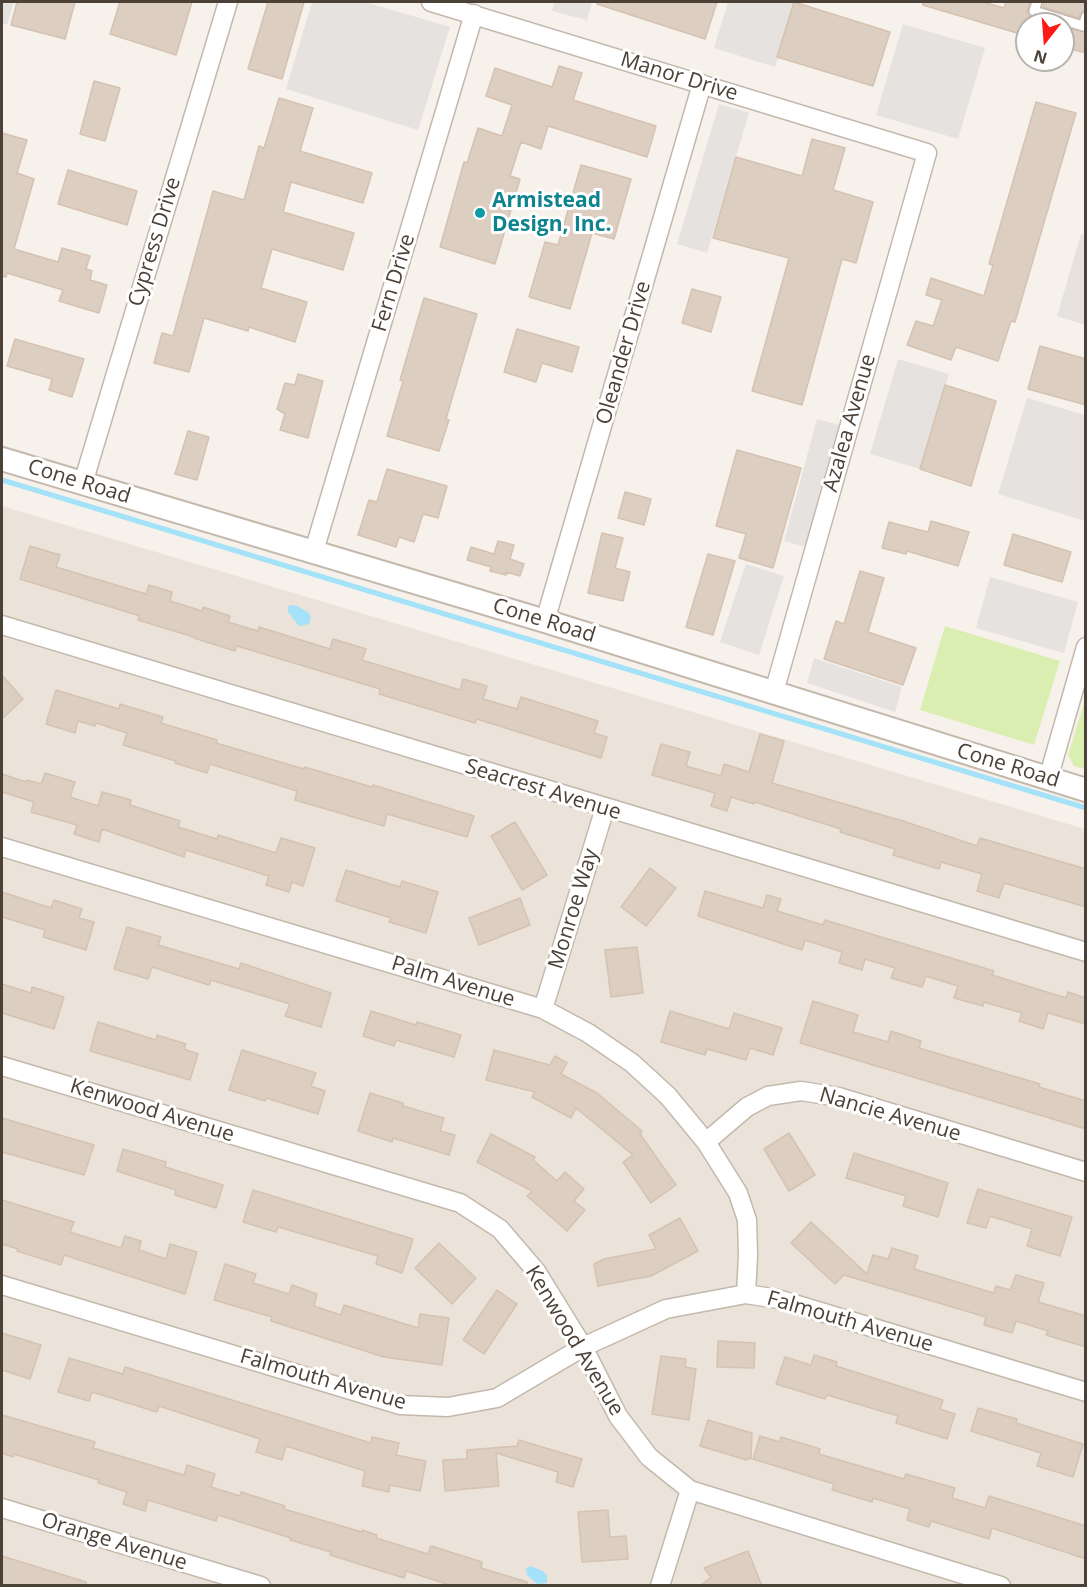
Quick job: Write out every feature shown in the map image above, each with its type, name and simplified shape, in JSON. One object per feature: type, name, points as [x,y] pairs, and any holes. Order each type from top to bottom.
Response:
[{"type":"street","name":"Cypress Drive","points":[[83,483],[228,2]]},
{"type":"street","name":"Manor Drive","points":[[431,2],[927,153]]},
{"type":"street","name":"Fern Drive","points":[[314,551],[474,14]]},
{"type":"street","name":"Oleander Drive","points":[[545,621],[702,84]]},
{"type":"street","name":"Azalea Avenue","points":[[774,692],[927,153]]},
{"type":"street","name":"Cone Road","points":[[2,459],[545,621],[1086,790]]},
{"type":"street","name":"Seacrest Avenue","points":[[2,625],[1086,952]]},
{"type":"street","points":[[1048,778],[1086,647]]},
{"type":"street","name":"Monroe Way","points":[[543,1009],[605,808]]},
{"type":"street","name":"Palm Avenue","points":[[2,847],[543,1009],[588,1033],[632,1063],[668,1096],[706,1142],[738,1192],[747,1220],[746,1294]]},
{"type":"street","name":"Kenwood Avenue","points":[[2,1066],[460,1203],[500,1229],[537,1271],[583,1347],[618,1416],[649,1457],[690,1490],[1001,1586]]},
{"type":"street","name":"Nancie Avenue","points":[[706,1142],[747,1107],[768,1096],[801,1091],[839,1097],[1086,1172]]},
{"type":"street","name":"Falmouth Avenue","points":[[2,1285],[400,1405],[448,1407],[497,1398],[583,1347],[666,1310],[746,1294],[778,1299],[1086,1392]]},
{"type":"street","points":[[660,1586],[690,1490]]},
{"type":"street","name":"Orange Avenue","points":[[2,1508],[261,1586]]},
{"type":"lane","points":[[1037,2],[1034,10],[1083,26],[1086,17]]},
{"type":"shaded area","points":[[2,2],[14,2],[7,25],[2,23]]},
{"type":"shaded area","points":[[312,2],[365,2],[450,27],[418,130],[286,89]]},
{"type":"shaded area","points":[[555,2],[592,2],[587,20],[552,11]]},
{"type":"shaded area","points":[[728,2],[795,2],[775,67],[714,48]]},
{"type":"shaded area","points":[[903,24],[985,48],[958,139],[876,115]]},
{"type":"shaded area","points":[[719,104],[749,113],[707,253],[677,244]]},
{"type":"shaded area","points":[[1081,234],[1085,235],[1085,325],[1057,316]]},
{"type":"shaded area","points":[[898,359],[949,374],[920,469],[870,454]]},
{"type":"shaded area","points":[[1027,398],[1085,415],[1085,521],[998,494]]},
{"type":"shaded area","points":[[817,419],[839,425],[806,547],[784,541]]},
{"type":"shaded area","points":[[2,506],[1085,829],[1085,1585],[2,1585]]},
{"type":"shaded area","points":[[746,564],[784,576],[759,655],[720,642]]},
{"type":"shaded area","points":[[990,577],[1078,602],[1064,653],[976,628]]},
{"type":"shaded area","points":[[814,658],[902,687],[895,712],[807,683]]},
{"type":"green space","points":[[945,626],[1060,661],[1034,745],[920,710]]},
{"type":"green space","points":[[1085,700],[1085,769],[1074,766],[1068,755]]},
{"type":"water","points":[[290,605],[308,612],[311,617],[309,624],[299,626],[288,612]]},
{"type":"water","points":[[530,1566],[543,1571],[547,1576],[547,1583],[537,1584],[527,1575],[526,1569]]},
{"type":"building","points":[[17,2],[75,2],[65,39],[11,25]]},
{"type":"building","points":[[120,2],[192,2],[176,55],[110,34]]},
{"type":"building","points":[[268,2],[304,2],[282,79],[248,69]]},
{"type":"building","points":[[598,2],[717,2],[705,39],[597,4]]},
{"type":"building","points":[[794,2],[890,32],[873,86],[777,57]]},
{"type":"building","points":[[923,2],[983,2],[1004,8],[1006,2],[1030,2],[1027,12],[1015,12],[1015,32],[923,5]]},
{"type":"building","points":[[1044,2],[1086,2],[1086,10],[1081,12],[1079,18],[1075,17],[1075,12],[1059,12],[1043,7]]},
{"type":"building","points":[[1075,30],[1086,32],[1086,53],[1075,50]]},
{"type":"building","points":[[559,66],[582,73],[573,100],[656,126],[647,157],[548,126],[541,149],[521,142],[510,176],[520,179],[495,264],[440,247],[464,162],[467,163],[478,128],[502,136],[512,105],[486,96],[495,68],[552,87]]},
{"type":"building","points":[[94,81],[120,88],[105,141],[80,134]]},
{"type":"building","points":[[279,98],[313,108],[300,151],[372,173],[363,203],[291,182],[283,212],[354,233],[343,270],[272,249],[261,288],[307,302],[295,342],[249,327],[248,331],[204,318],[189,372],[154,363],[162,333],[173,336],[213,191],[244,200],[259,146],[264,148]]},
{"type":"building","points":[[1036,102],[1076,113],[1015,322],[1011,321],[998,361],[956,347],[951,360],[907,345],[916,321],[933,326],[942,300],[926,295],[931,278],[984,296],[993,265],[989,264]]},
{"type":"building","points":[[2,133],[27,140],[17,173],[34,179],[14,249],[58,262],[62,248],[90,256],[86,269],[92,271],[90,280],[107,285],[99,313],[59,301],[63,290],[7,273],[6,277],[2,276]]},
{"type":"building","points":[[812,139],[845,148],[833,190],[873,202],[856,263],[842,259],[802,405],[752,391],[789,258],[713,238],[736,157],[802,176]]},
{"type":"building","points":[[581,165],[631,179],[614,239],[592,233],[570,309],[529,297],[545,242],[558,245]]},
{"type":"building","points":[[68,170],[137,191],[127,225],[58,204]]},
{"type":"building","points":[[692,289],[721,297],[711,332],[682,323]]},
{"type":"building","points":[[424,298],[477,314],[446,419],[449,420],[439,451],[387,436],[403,381],[400,380]]},
{"type":"building","points":[[517,329],[579,347],[572,372],[542,363],[536,382],[504,372]]},
{"type":"building","points":[[15,339],[84,359],[72,397],[49,390],[52,379],[7,366]]},
{"type":"building","points":[[1040,346],[1086,359],[1086,405],[1028,389]]},
{"type":"building","points":[[298,374],[323,381],[308,438],[280,430],[285,414],[277,409],[285,383],[295,385]]},
{"type":"building","points":[[945,385],[996,401],[971,486],[920,469]]},
{"type":"building","points":[[188,431],[209,437],[197,480],[175,474]]},
{"type":"building","points":[[737,450],[801,468],[773,568],[739,558],[746,534],[716,526]]},
{"type":"building","points":[[387,469],[447,486],[438,518],[423,514],[414,542],[399,537],[396,547],[358,535],[369,500],[377,502]]},
{"type":"building","points":[[625,492],[651,499],[644,525],[618,518]]},
{"type":"building","points":[[931,521],[969,532],[958,566],[907,551],[906,554],[882,548],[889,522],[928,532]]},
{"type":"building","points":[[602,533],[623,538],[615,568],[630,572],[623,601],[588,593]]},
{"type":"building","points":[[1013,534],[1071,552],[1062,582],[1004,565]]},
{"type":"building","points":[[498,541],[514,545],[510,559],[524,564],[520,576],[490,571],[491,567],[467,560],[471,547],[494,554]]},
{"type":"building","points":[[30,546],[60,555],[56,567],[146,594],[149,585],[172,592],[170,601],[202,611],[203,607],[230,616],[228,622],[258,631],[259,627],[330,649],[333,639],[366,649],[362,660],[460,690],[463,679],[487,686],[483,699],[517,709],[521,697],[598,721],[594,733],[607,737],[601,758],[477,719],[475,723],[379,694],[380,689],[237,646],[235,651],[138,620],[140,616],[20,579]]},
{"type":"building","points":[[708,554],[735,561],[713,635],[686,627]]},
{"type":"building","points":[[860,571],[884,578],[868,632],[916,648],[903,685],[824,659],[836,621],[844,624]]},
{"type":"building","points":[[2,675],[23,699],[2,719]]},
{"type":"building","points":[[56,690],[119,709],[120,704],[163,717],[161,723],[217,740],[216,743],[304,769],[305,767],[372,787],[373,785],[474,816],[467,837],[387,814],[384,826],[295,800],[297,791],[210,764],[207,773],[123,745],[127,733],[96,723],[95,726],[78,721],[75,733],[46,724]]},
{"type":"building","points":[[760,734],[784,741],[772,783],[903,821],[977,846],[980,838],[1086,869],[1086,907],[1004,883],[999,898],[977,891],[982,874],[941,862],[939,869],[893,855],[895,849],[755,802],[754,804],[731,797],[727,811],[711,806],[715,793],[652,775],[661,744],[690,752],[686,766],[721,776],[724,764],[749,772]]},
{"type":"building","points":[[45,773],[75,782],[70,797],[98,806],[102,792],[131,800],[130,805],[180,821],[178,827],[217,839],[218,835],[276,853],[281,838],[315,848],[303,886],[292,882],[289,892],[266,885],[269,876],[186,850],[184,857],[102,829],[99,842],[74,834],[77,825],[31,812],[34,802],[2,792],[2,774],[41,784]]},
{"type":"building","points":[[515,822],[547,875],[522,890],[491,836]]},
{"type":"building","points":[[650,868],[676,888],[646,926],[621,907]]},
{"type":"building","points":[[346,870],[400,887],[402,881],[438,892],[426,933],[389,922],[391,918],[336,901]]},
{"type":"building","points":[[705,891],[763,908],[767,895],[781,899],[777,911],[823,925],[825,920],[994,971],[992,975],[1066,998],[1068,992],[1086,998],[1086,1024],[1048,1013],[1043,1029],[1019,1021],[1022,1013],[984,1002],[983,1006],[954,998],[958,986],[926,976],[922,987],[891,978],[895,968],[865,959],[862,970],[839,963],[842,952],[805,940],[802,950],[698,916]]},
{"type":"building","points":[[2,892],[51,908],[54,900],[82,909],[79,918],[94,922],[86,950],[43,937],[45,930],[2,917]]},
{"type":"building","points":[[520,898],[530,925],[479,945],[469,918]]},
{"type":"building","points":[[127,927],[161,937],[158,945],[239,969],[241,963],[331,993],[321,1027],[285,1016],[290,1004],[211,980],[209,985],[152,967],[148,979],[114,969]]},
{"type":"building","points":[[637,947],[643,993],[611,997],[605,950]]},
{"type":"building","points":[[2,984],[31,993],[32,987],[64,997],[54,1029],[2,1013]]},
{"type":"building","points":[[813,1001],[858,1015],[853,1032],[888,1042],[891,1031],[921,1041],[919,1048],[1040,1084],[1039,1087],[1086,1101],[1086,1129],[800,1043]]},
{"type":"building","points":[[371,1011],[416,1025],[417,1022],[461,1035],[454,1057],[396,1040],[394,1046],[363,1036]]},
{"type":"building","points":[[670,1011],[729,1029],[734,1013],[782,1028],[773,1055],[750,1048],[746,1060],[707,1049],[705,1055],[661,1042]]},
{"type":"building","points":[[98,1022],[156,1040],[157,1035],[186,1044],[184,1049],[198,1054],[190,1080],[90,1051]]},
{"type":"building","points":[[242,1050],[316,1073],[311,1086],[325,1091],[318,1114],[266,1098],[265,1101],[229,1090]]},
{"type":"building","points":[[494,1050],[550,1065],[555,1056],[567,1063],[561,1074],[597,1093],[642,1131],[640,1134],[676,1185],[651,1203],[623,1162],[633,1155],[576,1108],[571,1118],[532,1097],[535,1092],[486,1080]]},
{"type":"building","points":[[370,1093],[444,1118],[440,1131],[455,1135],[449,1155],[393,1138],[392,1142],[358,1131]]},
{"type":"building","points":[[2,1118],[94,1145],[84,1175],[2,1152]]},
{"type":"building","points":[[789,1133],[815,1175],[789,1191],[764,1149]]},
{"type":"building","points":[[491,1134],[535,1157],[533,1160],[557,1181],[565,1172],[584,1189],[574,1201],[585,1210],[567,1231],[527,1196],[532,1191],[477,1162]]},
{"type":"building","points":[[123,1149],[166,1162],[165,1167],[223,1185],[216,1208],[175,1195],[176,1190],[117,1171]]},
{"type":"building","points":[[854,1153],[948,1183],[938,1217],[903,1206],[906,1196],[846,1178]]},
{"type":"building","points":[[978,1189],[1072,1217],[1060,1256],[1027,1246],[1032,1229],[990,1216],[986,1228],[967,1223]]},
{"type":"building","points":[[253,1190],[413,1239],[402,1273],[376,1264],[378,1256],[278,1227],[276,1232],[243,1222]]},
{"type":"building","points":[[2,1200],[74,1222],[70,1232],[121,1248],[125,1236],[141,1241],[139,1250],[166,1259],[170,1244],[197,1252],[185,1294],[64,1255],[61,1265],[2,1244]]},
{"type":"building","points":[[680,1218],[698,1251],[651,1276],[598,1286],[594,1264],[604,1259],[656,1249],[649,1235]]},
{"type":"building","points":[[811,1222],[867,1274],[873,1255],[888,1259],[892,1248],[918,1256],[914,1269],[994,1293],[996,1286],[1010,1290],[1016,1275],[1044,1283],[1038,1302],[1086,1316],[1086,1347],[1046,1335],[1048,1331],[1016,1321],[1012,1333],[984,1325],[986,1317],[844,1275],[835,1284],[791,1243]]},
{"type":"building","points":[[439,1243],[476,1278],[452,1304],[415,1268]]},
{"type":"building","points":[[225,1264],[256,1274],[253,1283],[289,1294],[292,1285],[317,1294],[314,1306],[341,1315],[344,1305],[418,1328],[420,1314],[449,1318],[442,1365],[384,1357],[271,1321],[272,1317],[214,1300]]},
{"type":"building","points":[[497,1290],[517,1304],[484,1354],[463,1340]]},
{"type":"building","points":[[2,1333],[41,1345],[30,1379],[2,1370]]},
{"type":"building","points":[[718,1341],[755,1343],[754,1368],[717,1367]]},
{"type":"building","points":[[814,1355],[837,1362],[836,1366],[943,1400],[940,1409],[955,1414],[947,1439],[896,1423],[898,1416],[827,1395],[825,1399],[776,1384],[785,1357],[811,1365]]},
{"type":"building","points":[[661,1356],[686,1359],[685,1367],[696,1369],[689,1420],[652,1414]]},
{"type":"building","points":[[69,1358],[123,1374],[125,1367],[371,1443],[372,1437],[399,1443],[396,1455],[426,1461],[420,1491],[390,1485],[389,1492],[362,1486],[365,1471],[286,1446],[282,1460],[256,1452],[260,1439],[159,1406],[157,1412],[92,1392],[89,1401],[58,1392]]},
{"type":"building","points":[[978,1408],[1017,1419],[1016,1423],[1083,1444],[1073,1477],[1037,1466],[1041,1453],[971,1431]]},
{"type":"building","points":[[2,1415],[95,1442],[93,1448],[184,1475],[187,1465],[215,1474],[211,1487],[240,1496],[241,1492],[285,1506],[284,1509],[362,1532],[362,1530],[377,1535],[376,1538],[428,1554],[431,1546],[482,1562],[481,1568],[527,1582],[527,1586],[453,1586],[406,1571],[404,1578],[330,1555],[331,1552],[218,1515],[216,1521],[148,1500],[145,1511],[123,1504],[127,1492],[98,1483],[99,1480],[14,1454],[13,1457],[2,1453]]},
{"type":"building","points":[[708,1420],[752,1433],[751,1459],[747,1460],[700,1446]]},
{"type":"building","points":[[760,1436],[780,1442],[781,1437],[820,1449],[819,1454],[904,1479],[906,1474],[955,1488],[952,1498],[985,1508],[989,1496],[1086,1526],[1086,1559],[992,1528],[989,1539],[931,1521],[929,1527],[907,1520],[910,1509],[873,1498],[872,1502],[832,1490],[834,1484],[753,1459]]},
{"type":"building","points":[[519,1440],[582,1459],[573,1487],[556,1482],[558,1472],[496,1453],[499,1486],[445,1491],[443,1460],[467,1459],[467,1450],[517,1446]]},
{"type":"building","points":[[608,1510],[610,1537],[626,1536],[628,1559],[582,1562],[578,1512]]},
{"type":"building","points":[[748,1551],[762,1586],[700,1586],[711,1577],[704,1568]]},
{"type":"building","points":[[2,1556],[86,1582],[86,1586],[2,1586]]},
{"type":"waterway","points":[[2,480],[1086,808]]},
{"type":"place","name":"Armistead Design, Inc.","points":[[480,213]]}]
